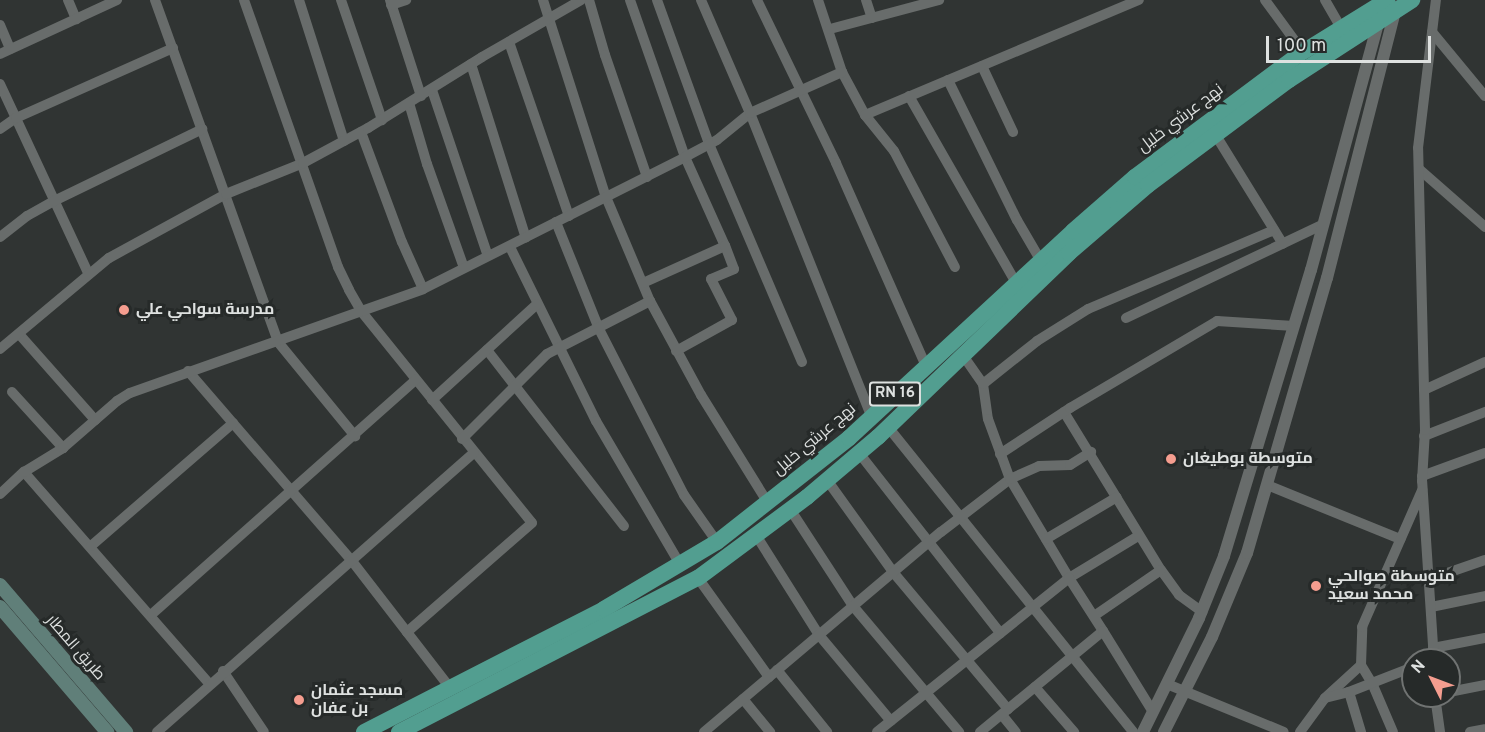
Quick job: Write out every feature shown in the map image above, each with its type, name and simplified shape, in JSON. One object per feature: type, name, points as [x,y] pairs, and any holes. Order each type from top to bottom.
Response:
[{"type":"highway","name":"نهج عرشي خليل","points":[[364,732],[604,609],[717,542],[849,438],[1016,283],[1135,177],[1341,27],[1390,2],[1412,0]]},
{"type":"highway","name":"نهج عرشي خليل","points":[[399,732],[698,578],[790,509],[859,453],[1069,253],[1148,185],[1289,80],[1378,22],[1390,2]]},
{"type":"main road","name":"طريق المطار","points":[[0,585],[126,732]]},
{"type":"main road","name":"طريق المطار","points":[[0,607],[107,732]]},
{"type":"street","points":[[68,0],[76,19]]},
{"type":"street","points":[[0,26],[5,51],[117,0]]},
{"type":"street","points":[[155,0],[278,342],[356,436]]},
{"type":"street","points":[[244,0],[338,267],[361,311],[532,524],[407,632]]},
{"type":"street","points":[[299,0],[344,141]]},
{"type":"street","points":[[341,0],[382,120]]},
{"type":"street","points":[[406,0],[391,2],[421,96]]},
{"type":"street","points":[[543,0],[606,197],[650,301],[728,442],[768,503]]},
{"type":"street","points":[[0,349],[88,273],[145,236],[226,194],[303,163],[361,132],[581,0]]},
{"type":"street","points":[[589,0],[604,55],[647,177]]},
{"type":"street","points":[[630,0],[685,157],[734,269],[711,279],[732,320],[676,351]]},
{"type":"street","points":[[657,0],[709,144],[802,362]]},
{"type":"street","points":[[701,0],[750,113],[871,416]]},
{"type":"street","points":[[757,0],[801,90],[926,366]]},
{"type":"street","points":[[818,0],[830,29],[842,72],[865,115],[894,151],[956,267]]},
{"type":"street","points":[[866,0],[872,18]]},
{"type":"street","points":[[830,29],[939,0]]},
{"type":"street","points":[[865,115],[1139,0]]},
{"type":"street","points":[[1265,0],[1304,52]]},
{"type":"street","points":[[1325,0],[1341,27]]},
{"type":"street","points":[[1433,648],[1422,481],[1424,390],[1418,148],[1436,0]]},
{"type":"street","points":[[1164,732],[1232,591],[1247,553],[1328,278],[1390,2]]},
{"type":"street","points":[[1143,732],[1202,612],[1233,527],[1324,224],[1378,22]]},
{"type":"street","points":[[1432,32],[1485,96]]},
{"type":"street","points":[[510,42],[569,216]]},
{"type":"street","points":[[0,129],[16,118],[172,48]]},
{"type":"street","points":[[471,64],[526,238]]},
{"type":"street","points":[[982,66],[1013,132]]},
{"type":"street","points":[[0,494],[24,472],[63,448],[130,393],[423,289],[685,157],[709,144],[750,113],[842,72]]},
{"type":"street","points":[[948,80],[1017,220],[1041,261]]},
{"type":"street","points":[[0,84],[88,273]]},
{"type":"street","points":[[432,90],[488,256]]},
{"type":"street","points":[[909,96],[1016,283]]},
{"type":"street","points":[[410,103],[427,164],[464,268]]},
{"type":"street","points":[[0,237],[27,216],[54,201],[202,129]]},
{"type":"street","points":[[361,132],[402,242],[423,289]]},
{"type":"street","points":[[1215,134],[1283,244]]},
{"type":"street","points":[[1419,169],[1485,227]]},
{"type":"street","points":[[556,222],[599,329],[684,495],[717,542]]},
{"type":"street","points":[[1126,318],[1324,224]]},
{"type":"street","points":[[983,384],[1037,341],[1088,309],[1274,230]]},
{"type":"street","points":[[643,284],[725,246]]},
{"type":"street","points":[[510,247],[596,421],[680,564]]},
{"type":"street","points":[[462,439],[547,354],[650,301]]},
{"type":"street","points":[[432,400],[537,304]]},
{"type":"street","points":[[1000,454],[1064,411],[1218,321],[1294,326]]},
{"type":"street","points":[[19,334],[95,420]]},
{"type":"street","points":[[488,350],[624,526]]},
{"type":"street","points":[[962,354],[983,384],[988,419],[1010,479],[1153,712]]},
{"type":"street","points":[[1424,390],[1485,362]]},
{"type":"street","points":[[188,371],[352,561],[450,688]]},
{"type":"street","points":[[152,614],[356,436],[416,380]]},
{"type":"street","points":[[12,392],[63,448]]},
{"type":"street","points":[[1064,411],[1091,452],[1138,536],[1161,570],[1179,595],[1202,612]]},
{"type":"street","points":[[1424,436],[1485,412]]},
{"type":"street","points":[[91,546],[233,423]]},
{"type":"street","points":[[888,427],[1133,732]]},
{"type":"street","points":[[704,732],[929,543],[1010,479],[1039,466],[1070,465],[1091,452]]},
{"type":"street","points":[[157,732],[209,683],[474,453]]},
{"type":"street","points":[[859,453],[1000,633]]},
{"type":"street","points":[[1393,732],[1372,683],[1361,665],[1362,627],[1422,481],[1485,453]]},
{"type":"street","points":[[24,472],[152,614],[209,683]]},
{"type":"street","points":[[827,480],[894,572],[968,659],[1016,732]]},
{"type":"street","points":[[1267,485],[1400,539]]},
{"type":"street","points":[[1046,539],[1117,497]]},
{"type":"street","points":[[790,509],[853,606],[959,732]]},
{"type":"street","points":[[756,535],[819,635],[891,721]]},
{"type":"street","points":[[877,732],[1069,578],[1138,536]]},
{"type":"street","points":[[1430,579],[1485,560]]},
{"type":"street","points":[[1094,616],[1161,570]]},
{"type":"street","points":[[698,578],[773,673],[827,732]]},
{"type":"street","points":[[1431,607],[1485,596]]},
{"type":"street","points":[[980,732],[1103,631]]},
{"type":"street","points":[[1458,648],[1485,638]]},
{"type":"street","points":[[1300,732],[1325,698],[1361,665]]},
{"type":"street","points":[[223,672],[264,732]]},
{"type":"street","points":[[1325,698],[1349,692],[1401,672]]},
{"type":"street","points":[[1167,684],[1284,732]]},
{"type":"street","points":[[1461,690],[1485,685]]},
{"type":"street","points":[[1035,687],[1074,732]]},
{"type":"street","points":[[1349,692],[1361,732]]},
{"type":"street","points":[[743,699],[770,732]]},
{"type":"street","points":[[1437,708],[1440,732]]},
{"type":"street","points":[[1470,732],[1485,729]]},
{"type":"place","name":"مدرسة سواحي علي","points":[[124,310]]},
{"type":"place","name":"متوسطة بوطيغان","points":[[1171,459]]},
{"type":"place","name":"متوسطة صوالحي محمد سعيد","points":[[1316,586]]},
{"type":"place","name":"مسجد عثمان بن عفان","points":[[299,700]]}]
